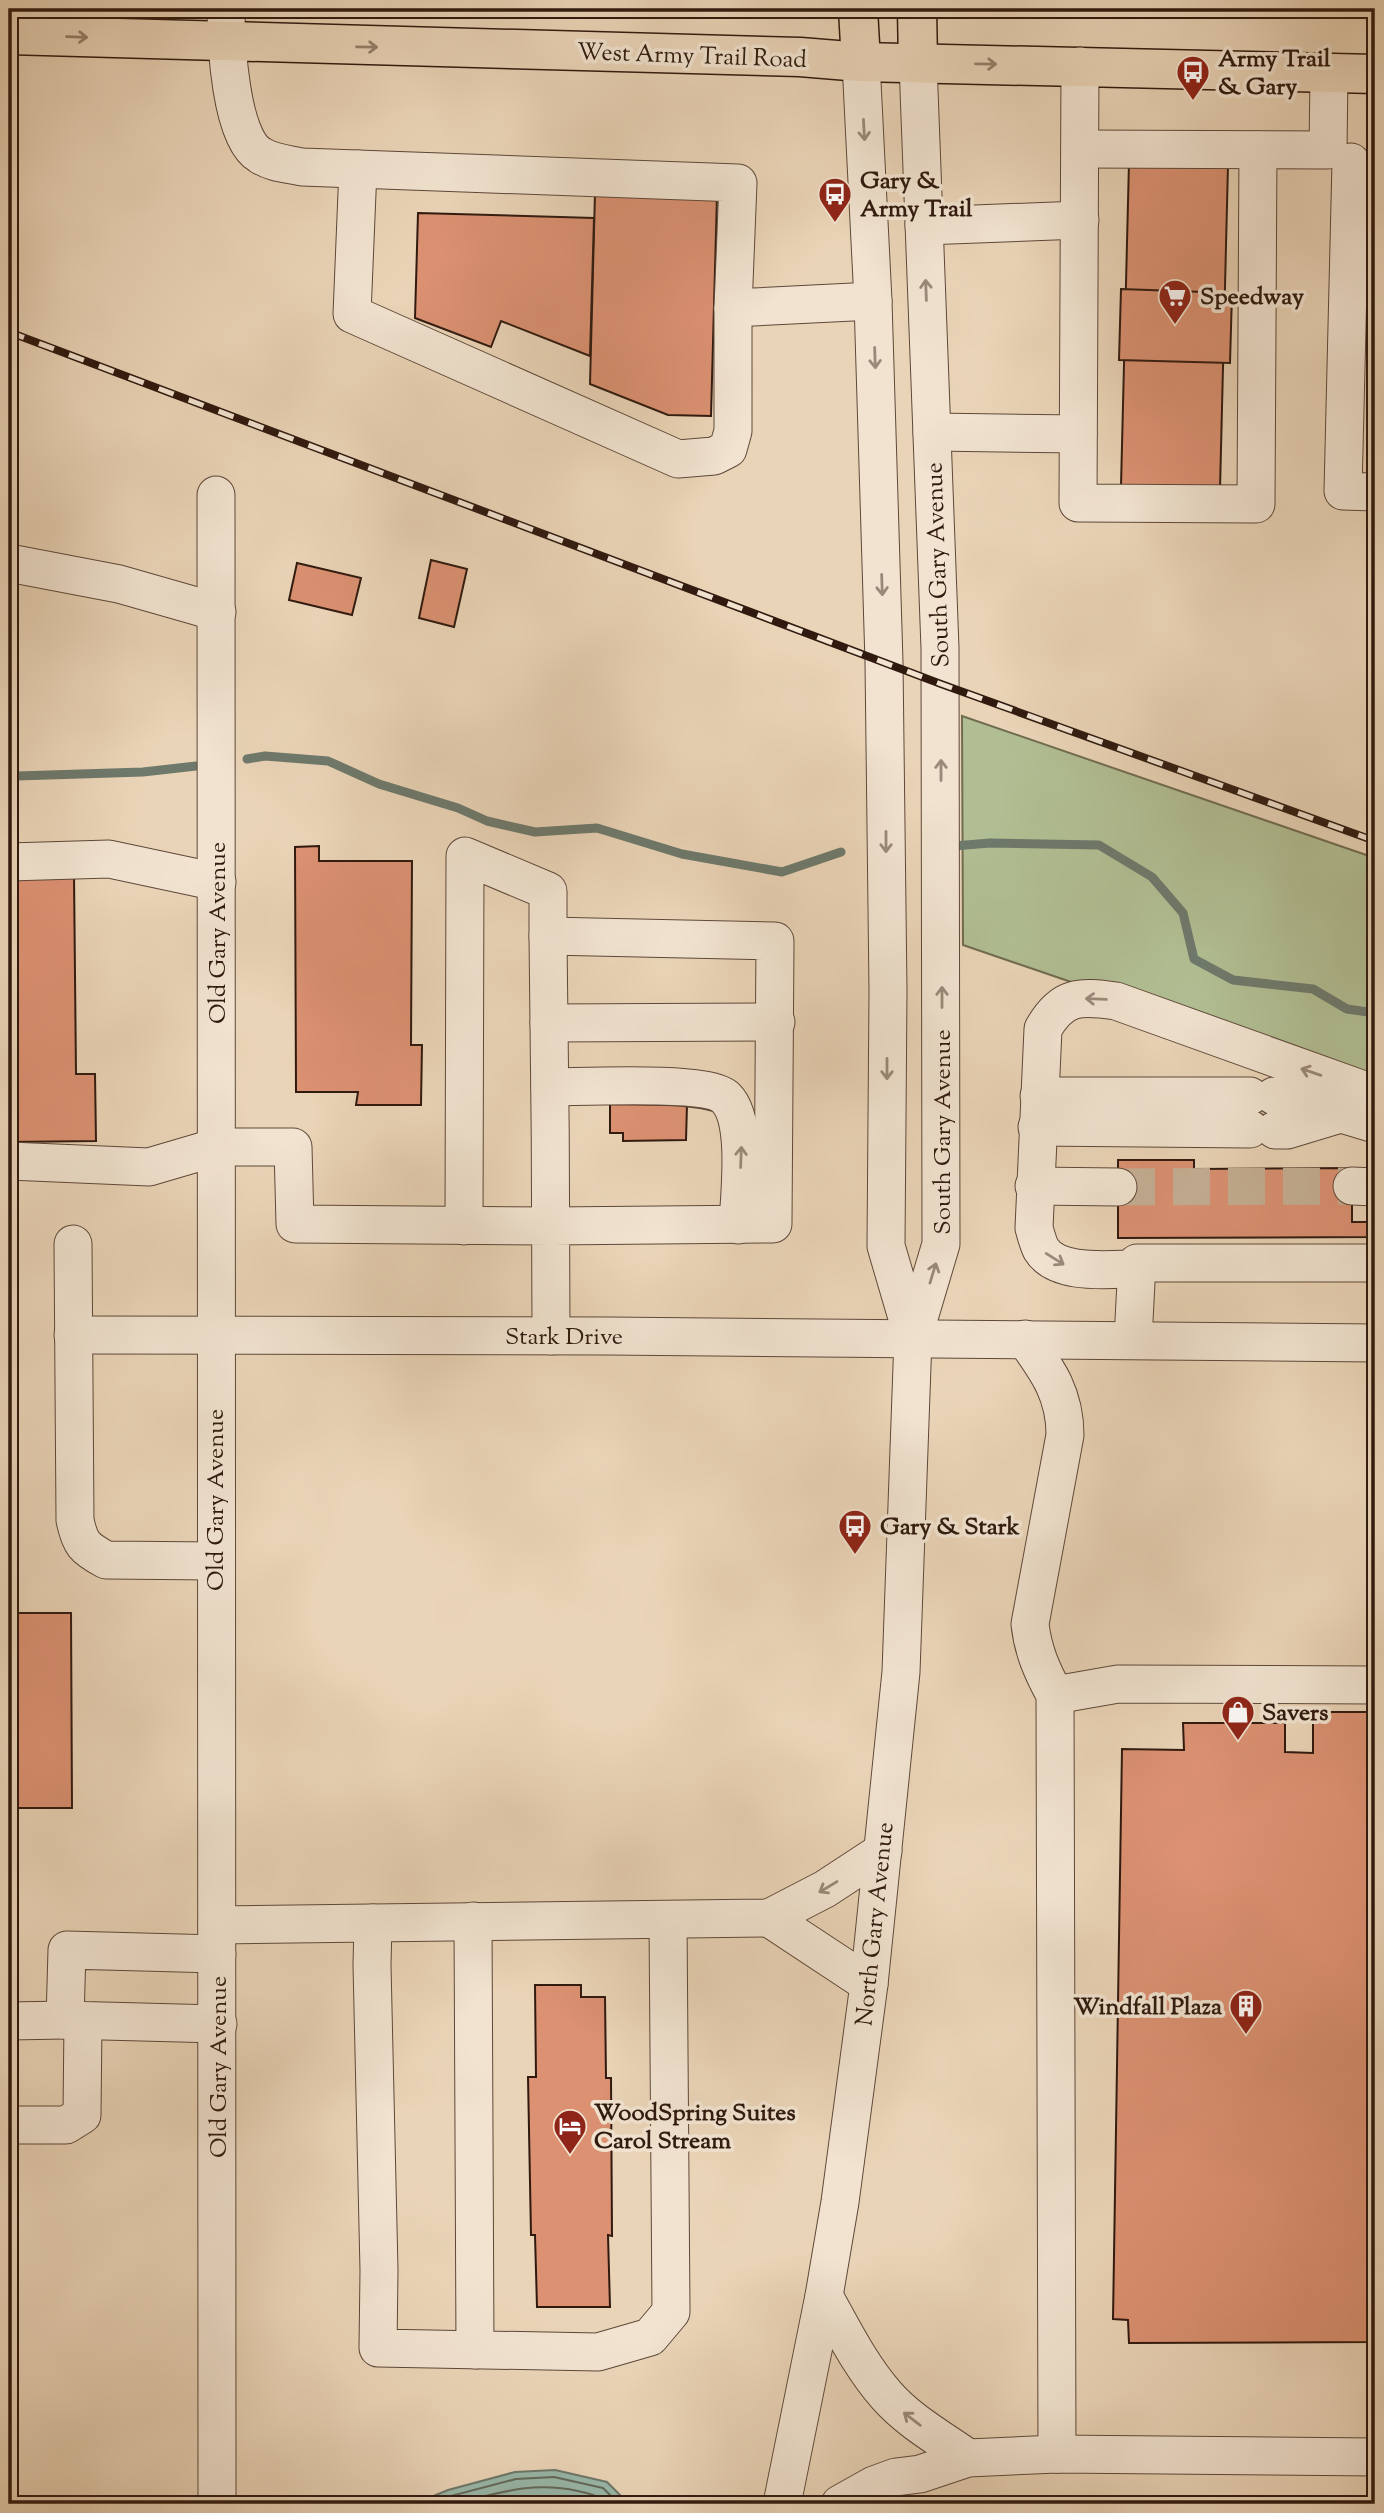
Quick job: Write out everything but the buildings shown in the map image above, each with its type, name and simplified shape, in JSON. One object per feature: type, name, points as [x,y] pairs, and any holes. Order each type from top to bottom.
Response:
[{"type":"main road","points":[[858,9],[860,62]]},
{"type":"main road","name":"South Gary Avenue","points":[[917,9],[918,63]]},
{"type":"main road","name":"West Army Trail Road","points":[[9,35],[226,26],[860,62],[1375,74]]},
{"type":"street","points":[[226,26],[243,138],[258,155],[279,163],[302,167],[358,169],[738,183],[733,308],[733,431],[729,449],[713,456],[678,459],[352,314],[358,169]]},
{"type":"street","points":[[860,62],[873,301],[884,662],[888,991],[886,1246],[913,1338]]},
{"type":"street","name":"South Gary Avenue","points":[[913,1338],[942,1244],[941,684],[918,63]]},
{"type":"street","points":[[1080,66],[1078,503],[1256,504],[1258,150]]},
{"type":"street","points":[[1329,74],[1352,163],[1360,403],[1343,491],[1375,492]]},
{"type":"street","points":[[1080,149],[1258,150],[1352,163]]},
{"type":"street","points":[[924,226],[1080,220]]},
{"type":"street","points":[[733,308],[873,301]]},
{"type":"street","points":[[932,432],[1078,435]]},
{"type":"street","name":"Old Gary Avenue","points":[[216,495],[217,2504]]},
{"type":"street","points":[[9,563],[119,584],[217,612]]},
{"type":"street","points":[[464,1226],[465,856],[548,891],[551,1336]]},
{"type":"street","points":[[9,862],[109,859],[217,882]]},
{"type":"street","points":[[9,1161],[149,1167],[217,1147],[293,1147],[295,1224],[773,1224],[775,941],[548,936]]},
{"type":"street","points":[[1375,1094],[1116,1001],[1081,999],[1063,1003],[1053,1011],[1043,1029],[1034,1193],[1034,1228],[1042,1251],[1067,1267],[1087,1269],[1375,1263]]},
{"type":"street","points":[[549,1023],[776,1022]]},
{"type":"street","points":[[550,1087],[681,1087],[711,1091],[726,1098],[736,1117],[741,1140],[738,1225]]},
{"type":"street","points":[[1038,1111],[1339,1114],[1375,1124]]},
{"type":"street","points":[[1034,1193],[1118,1187]]},
{"type":"street","points":[[73,1244],[75,1520],[80,1542],[106,1560],[215,1561]]},
{"type":"street","points":[[1133,1340],[1136,1266]]},
{"type":"street","name":"Stark Drive","points":[[73,1335],[913,1338],[1375,1343]]},
{"type":"street","name":"North Gary Avenue","points":[[782,2504],[840,2202],[869,1984],[901,1672],[913,1338]]},
{"type":"street","points":[[1025,1339],[1049,1372],[1064,1406],[1065,1419],[1065,1435],[1030,1624],[1032,1646],[1038,1664],[1055,1695],[1058,2454]]},
{"type":"street","points":[[1055,1695],[1118,1684],[1375,1685]]},
{"type":"street","points":[[9,2125],[66,2125],[82,2115],[67,1950],[217,1940],[373,1923],[769,1918],[825,1889],[883,1851]]},
{"type":"street","points":[[769,1918],[869,1984]]},
{"type":"street","points":[[373,1923],[378,2348],[597,2352],[650,2337],[671,2312],[668,1920]]},
{"type":"street","points":[[473,1922],[475,2350]]},
{"type":"street","points":[[9,2021],[218,2024]]},
{"type":"street","points":[[824,2296],[852,2347],[887,2396],[903,2412],[968,2458]]},
{"type":"street","points":[[840,2504],[874,2485],[896,2477],[920,2473],[968,2458],[1058,2454],[1375,2457]]},
{"type":"green space","points":[[962,716],[1375,858],[1375,1086],[963,945]]},
{"type":"water","points":[[555,2470],[607,2482],[629,2504],[414,2504],[448,2490],[515,2472]]},
{"type":"waterway","points":[[247,759],[265,756],[328,761],[379,784],[458,808],[487,821],[535,832],[597,828],[682,854],[782,872],[841,852]]},
{"type":"waterway","points":[[9,779],[17,776],[143,772],[196,766]]},
{"type":"waterway","points":[[954,846],[990,843],[1099,845],[1152,877],[1183,913],[1194,959],[1233,980],[1313,989],[1347,1009],[1375,1013]]},
{"type":"tunnel","points":[[1250,1113],[1274,1113]]},
{"type":"tunnel","points":[[1118,1187],[1352,1186]]},
{"type":"railway","points":[[9,332],[941,684],[1375,841]]},
{"type":"place","name":"Army Trail & Gary","points":[[1193,102]]},
{"type":"place","name":"Gary & Army Trail","points":[[835,224]]},
{"type":"place","name":"Speedway","points":[[1175,326]]},
{"type":"place","name":"Gary & Stark","points":[[855,1556]]},
{"type":"place","name":"Savers","points":[[1238,1742]]},
{"type":"place","name":"Windfall Plaza","points":[[1246,2036]]},
{"type":"place","name":"WoodSpring Suites Carol Stream","points":[[570,2156]]}]
